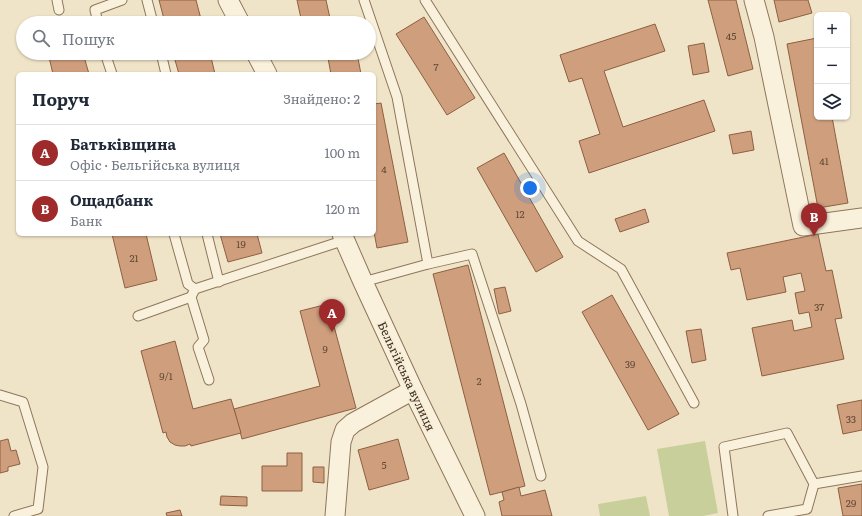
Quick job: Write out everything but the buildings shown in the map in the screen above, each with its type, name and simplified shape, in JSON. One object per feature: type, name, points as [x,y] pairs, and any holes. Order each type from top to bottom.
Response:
[{"type":"street","points":[[228,0],[236,16]]},
{"type":"street","points":[[754,0],[764,37],[803,226],[862,218]]},
{"type":"street","points":[[260,60],[266,72]]},
{"type":"street","name":"Бельгійська вулиця","points":[[344,237],[413,390],[475,516]]},
{"type":"street","points":[[335,516],[341,442],[344,430],[353,423],[413,390]]},
{"type":"lane","points":[[57,0],[59,10]]},
{"type":"lane","points":[[96,16],[95,10],[122,0]]},
{"type":"lane","points":[[148,0],[151,16]]},
{"type":"lane","points":[[364,0],[369,16]]},
{"type":"lane","points":[[425,0],[578,242],[621,269],[694,403]]},
{"type":"lane","points":[[376,35],[397,97],[428,264]]},
{"type":"lane","points":[[107,60],[111,72]]},
{"type":"lane","points":[[163,60],[166,72]]},
{"type":"lane","points":[[175,236],[188,284],[193,293],[204,340],[198,347],[209,380]]},
{"type":"lane","points":[[208,236],[219,282]]},
{"type":"lane","points":[[138,316],[219,282],[344,237]]},
{"type":"lane","points":[[363,282],[428,264],[472,254],[521,404],[541,476]]},
{"type":"lane","points":[[0,395],[23,402],[43,467],[38,509],[14,516]]},
{"type":"lane","points":[[733,516],[724,447],[788,433],[814,484],[807,509],[768,516]]},
{"type":"lane","points":[[814,484],[862,476]]},
{"type":"green space","points":[[705,441],[718,513],[703,516],[669,516],[657,449]]},
{"type":"green space","points":[[646,496],[650,516],[600,516],[598,504]]},
{"type":"place","name":"Ощадбанк","points":[[814,236]]},
{"type":"place","name":"Батьківщина","points":[[332,332]]}]
